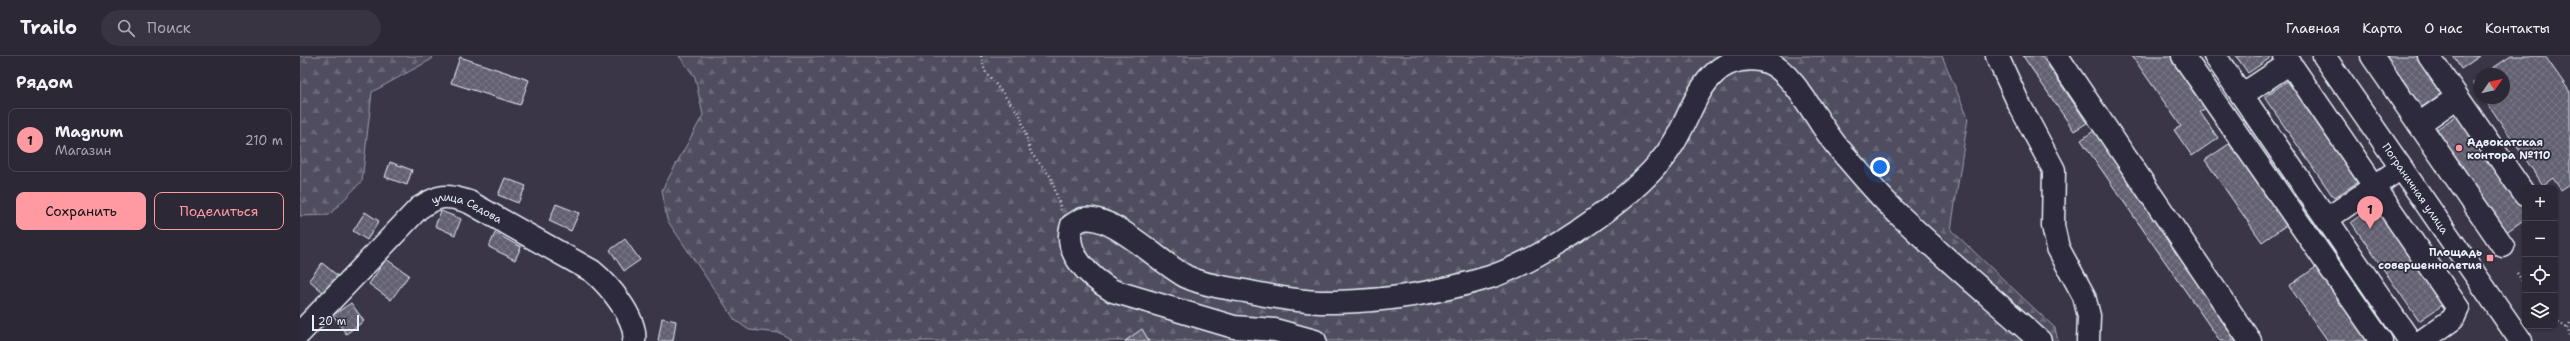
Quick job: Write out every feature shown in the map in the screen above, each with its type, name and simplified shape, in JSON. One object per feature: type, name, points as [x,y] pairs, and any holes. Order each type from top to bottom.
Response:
[{"type":"street","points":[[1997,56],[2019,104],[2054,170],[2053,226],[2058,248],[2084,296],[2089,316],[2088,341]]},
{"type":"street","points":[[2057,56],[2250,341]]},
{"type":"street","points":[[2183,56],[2380,341]]},
{"type":"street","points":[[2215,56],[2410,341]]},
{"type":"street","name":"Пограничная улица","points":[[2324,56],[2521,341]]},
{"type":"street","points":[[2372,56],[2503,246]]},
{"type":"street","points":[[2429,56],[2522,191]]},
{"type":"street","points":[[1315,341],[1275,330],[1234,327],[1113,291],[1097,282],[1083,266],[1073,250],[1068,236],[1072,225],[1083,219],[1096,220],[1115,227],[1188,277],[1213,285],[1285,299],[1333,303],[1375,299],[1425,292],[1488,278],[1546,252],[1631,191],[1654,170],[1673,145],[1708,81],[1717,71],[1731,62],[1748,59],[1767,61],[1780,69],[1794,85],[1833,141],[1891,207],[2040,341]]},
{"type":"street","points":[[2242,95],[2288,59],[2458,308],[2453,319],[2422,341]]},
{"type":"street","points":[[2419,124],[2449,103]]},
{"type":"street","points":[[2327,219],[2401,168]]},
{"type":"street","name":"улица Седова","points":[[300,333],[419,208],[435,197],[451,196],[469,202],[592,270],[604,280],[621,303],[631,322],[634,341]]},
{"type":"path","points":[[981,56],[986,70],[1020,115],[1031,153],[1051,177],[1062,212],[1072,225]]},
{"type":"path","points":[[2517,273],[2522,280]]},
{"type":"path","points":[[2558,323],[2568,328]]},
{"type":"path","points":[[2570,323],[2568,328],[2570,337]]},
{"type":"green space","points":[[300,56],[433,56],[432,59],[372,92],[362,181],[329,215],[300,216]]},
{"type":"green space","points":[[679,56],[1942,56],[1968,118],[1951,230],[2055,328],[2058,341],[794,341],[780,333],[749,330],[735,320],[667,220],[662,190],[703,115],[695,77]]},
{"type":"building","points":[[2023,56],[2042,56],[2087,123],[2074,131]]},
{"type":"building","points":[[2132,56],[2171,56],[2207,107],[2200,112],[2218,138],[2192,156],[2174,130],[2181,126]]},
{"type":"building","points":[[2236,56],[2273,56],[2248,73]]},
{"type":"building","points":[[2381,56],[2419,56],[2444,92],[2419,109]]},
{"type":"building","points":[[2453,56],[2480,56],[2461,69]]},
{"type":"building","points":[[2511,56],[2545,56],[2570,92],[2570,184],[2561,190],[2553,178],[2543,185],[2488,104],[2510,104],[2510,68],[2493,68]]},
{"type":"building","points":[[460,57],[529,80],[520,105],[451,83]]},
{"type":"building","points":[[2289,80],[2359,181],[2334,198],[2264,97]]},
{"type":"building","points":[[2459,114],[2522,205],[2522,221],[2505,233],[2434,131]]},
{"type":"building","points":[[2095,130],[2241,341],[2220,341],[2081,140]]},
{"type":"building","points":[[2232,142],[2288,224],[2262,242],[2205,160]]},
{"type":"building","points":[[390,162],[412,170],[407,185],[385,177]]},
{"type":"building","points":[[505,178],[526,186],[518,203],[498,195]]},
{"type":"building","points":[[556,204],[579,213],[571,231],[549,221]]},
{"type":"building","points":[[2375,205],[2444,304],[2419,321],[2351,222]]},
{"type":"building","points":[[441,211],[461,219],[455,235],[435,226]]},
{"type":"building","points":[[365,212],[379,221],[367,240],[353,231]]},
{"type":"building","points":[[495,233],[521,247],[515,260],[489,247]]},
{"type":"building","points":[[625,239],[640,260],[624,271],[610,250]]},
{"type":"building","points":[[386,259],[409,275],[391,300],[369,284]]},
{"type":"building","points":[[322,263],[338,276],[324,293],[309,280]]},
{"type":"building","points":[[2316,267],[2369,341],[2328,341],[2289,286]]},
{"type":"building","points":[[351,303],[364,321],[346,334],[333,315]]},
{"type":"building","points":[[662,318],[676,321],[673,341],[658,341]]},
{"type":"building","points":[[1142,329],[1149,341],[1125,341]]},
{"type":"place","name":"Адвокатская контора №110","points":[[2459,148]]},
{"type":"place","name":"Magnum","points":[[2370,229]]},
{"type":"place","name":"Площадь совершеннолетия","points":[[2490,258]]}]
